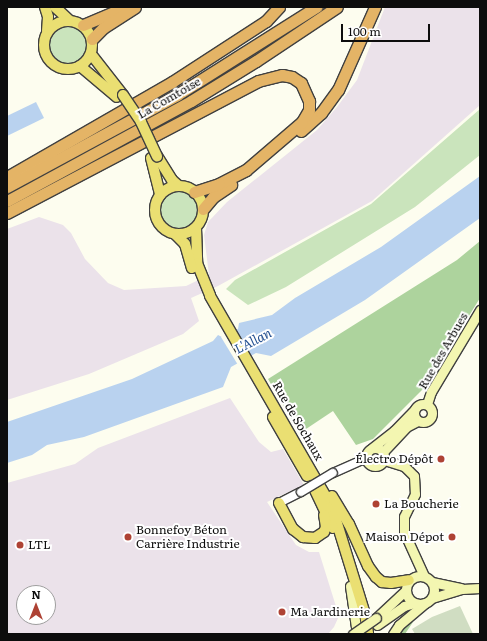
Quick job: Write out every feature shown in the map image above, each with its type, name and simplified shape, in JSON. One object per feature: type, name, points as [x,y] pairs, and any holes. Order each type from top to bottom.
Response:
[{"type":"highway","points":[[82,25],[125,7]]},
{"type":"highway","points":[[92,39],[103,28],[135,7]]},
{"type":"highway","points":[[7,177],[172,82],[266,21],[279,7]]},
{"type":"highway","name":"La Comtoise","points":[[7,187],[177,95],[316,7]]},
{"type":"highway","name":"La Comtoise","points":[[7,201],[191,101],[256,61],[337,7]]},
{"type":"highway","points":[[203,209],[212,198],[249,174],[295,136],[330,102],[345,78],[375,7]]},
{"type":"highway","points":[[7,213],[258,81],[282,75],[292,77],[301,83],[310,101],[309,110],[302,122],[246,170],[219,184],[194,192]]},
{"type":"main road","points":[[45,7],[48,17],[44,47],[50,62],[64,69],[80,66],[91,54]]},
{"type":"main road","points":[[55,7],[69,20],[82,25],[92,39],[91,54],[120,96],[141,122],[154,157],[160,195],[156,204],[157,219],[167,231],[175,234],[182,234],[196,228],[200,222],[203,209],[194,192],[179,186],[172,180],[154,157]]},
{"type":"main road","points":[[47,31],[53,25],[69,20]]},
{"type":"main road","points":[[80,66],[120,96]]},
{"type":"main road","points":[[160,195],[179,186]]},
{"type":"main road","name":"Rue de Sochaux","points":[[196,228],[197,275]]},
{"type":"main road","name":"Rue de Sochaux","points":[[175,234],[185,244],[207,297],[247,365],[319,496],[331,522],[363,634]]},
{"type":"main road","name":"Rue des Arbues","points":[[427,404],[431,392],[480,310]]},
{"type":"main road","name":"Rue de Sochaux","points":[[247,365],[292,434],[332,507],[364,614],[368,634]]},
{"type":"main road","points":[[421,404],[427,404],[432,409],[432,417],[424,422],[418,421],[406,427],[384,456],[374,466],[368,463],[366,458],[367,452],[394,431],[421,404]]},
{"type":"main road","points":[[414,410],[414,416],[418,421]]},
{"type":"main road","points":[[292,434],[339,507],[368,566],[376,577],[382,582],[432,582],[462,589]]},
{"type":"main road","points":[[372,448],[378,448],[384,456],[404,466],[414,476],[414,494],[404,517],[404,532],[415,560],[413,581],[408,598],[414,603]]},
{"type":"main road","points":[[279,503],[298,534],[303,537],[315,538],[324,532],[326,527],[319,496]]},
{"type":"main road","points":[[363,634],[413,581]]},
{"type":"main road","points":[[393,634],[399,625],[428,601],[434,590],[432,582]]},
{"type":"main road","points":[[350,586],[357,634]]},
{"type":"main road","points":[[353,634],[414,603],[428,601],[462,589],[480,588]]},
{"type":"street","points":[[279,503],[366,458]]},
{"type":"shaded area","points":[[385,7],[480,7],[480,105],[372,201],[218,286],[191,298],[199,321],[183,334],[89,374],[7,400],[7,229],[39,217],[63,225],[71,233],[85,259],[108,283],[124,290],[186,286],[209,275],[204,235],[208,222],[227,202],[317,130],[337,107],[357,80]]},
{"type":"shaded area","points":[[230,398],[259,442],[271,452],[283,449],[304,485],[267,502],[296,545],[309,552],[319,552],[339,616],[334,627],[328,634],[7,634],[7,483],[75,464],[98,448]]},
{"type":"green space","points":[[68,24],[76,26],[82,30],[86,36],[88,44],[86,52],[82,58],[76,62],[68,64],[60,62],[54,58],[50,52],[48,44],[50,36],[54,30],[60,26]]},
{"type":"green space","points":[[480,109],[480,155],[415,207],[286,287],[248,305],[226,289],[235,280],[371,204]]},
{"type":"green space","points":[[179,190],[187,192],[193,196],[197,202],[199,210],[197,218],[193,224],[187,228],[179,230],[171,228],[165,224],[161,218],[159,210],[161,202],[165,196],[171,192]]},
{"type":"green space","points":[[480,241],[480,298],[425,387],[373,439],[356,445],[333,411],[300,433],[268,379],[457,260]]},
{"type":"green space","points":[[460,606],[473,634],[415,634],[412,629],[432,617]]},
{"type":"green space","points":[[413,622],[405,634],[396,634],[405,623]]},
{"type":"water","points":[[36,102],[44,118],[7,136],[7,116]]},
{"type":"water","name":"L'Allan","points":[[480,176],[480,218],[365,300],[271,356],[256,353],[231,367],[223,387],[84,437],[47,445],[32,455],[7,463],[7,422],[132,379],[213,341],[218,335],[224,338],[238,329],[239,323],[272,315],[295,298],[381,247]]},
{"type":"pier","points":[[235,329],[252,358],[238,365],[221,337]]},
{"type":"place","name":"Électro Dépôt","points":[[441,459]]},
{"type":"place","name":"La Boucherie","points":[[376,504]]},
{"type":"place","name":"Bonnefoy Béton Carrière Industrie","points":[[128,537]]},
{"type":"place","name":"Maison Dépot","points":[[452,537]]},
{"type":"place","name":"LTL","points":[[20,545]]},
{"type":"place","name":"Ma Jardinerie","points":[[282,612]]}]
